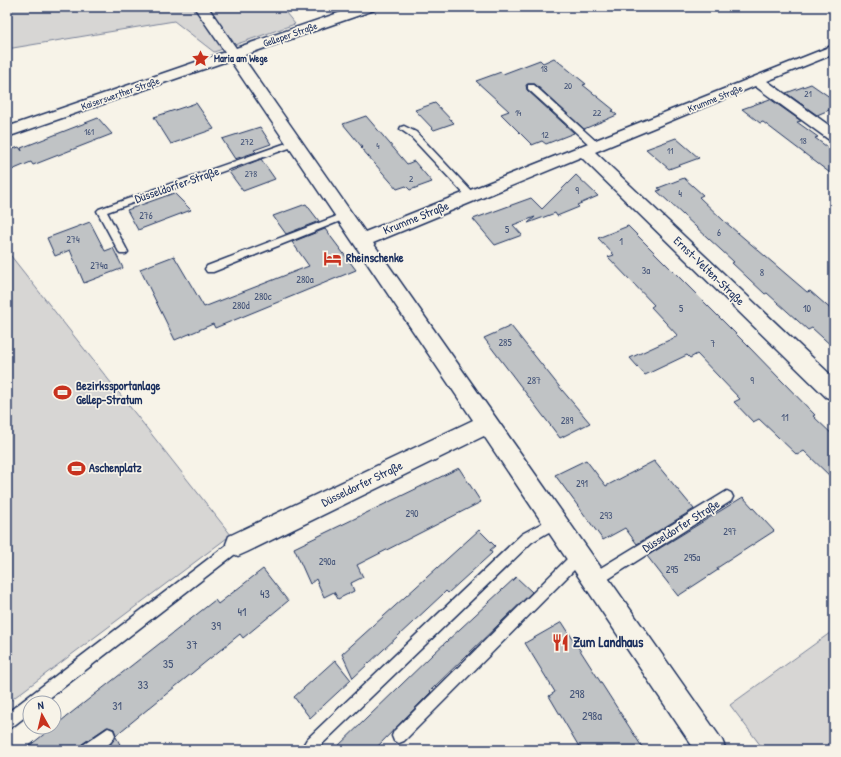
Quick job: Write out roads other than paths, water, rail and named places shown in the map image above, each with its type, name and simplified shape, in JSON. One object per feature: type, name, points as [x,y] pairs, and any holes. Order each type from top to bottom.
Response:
[{"type":"street","points":[[201,7],[712,750]]},
{"type":"street","name":"Gelleper Straße","points":[[233,54],[369,7]]},
{"type":"street","name":"Krumme Straße","points":[[362,240],[834,49]]},
{"type":"street","name":"Kaiserswerther Straße","points":[[7,132],[233,54]]},
{"type":"street","points":[[757,81],[834,136]]},
{"type":"street","name":"Ernst-Velten-Straße","points":[[589,148],[834,391]]},
{"type":"street","name":"Düsseldorfer Straße","points":[[238,544],[487,424]]},
{"type":"lane","points":[[531,87],[589,148]]},
{"type":"lane","points":[[404,129],[414,134],[471,196]]},
{"type":"lane","name":"Düsseldorfer Straße","points":[[123,252],[102,211],[295,143]]},
{"type":"lane","points":[[210,269],[346,216]]},
{"type":"lane","name":"Düsseldorfer Straße","points":[[594,580],[727,497]]},
{"type":"lane","points":[[312,744],[527,538],[554,522]]},
{"type":"lane","points":[[43,695],[238,544]]},
{"type":"lane","points":[[399,736],[578,557]]},
{"type":"lane","points":[[7,722],[22,711]]},
{"type":"lane","points":[[88,750],[108,735]]},
{"type":"place","name":"Maria am Wege","points":[[201,58]]},
{"type":"place","name":"Rheinschenke","points":[[333,258]]},
{"type":"place","name":"Bezirkssportanlage Gellep-Stratum","points":[[63,393]]},
{"type":"place","name":"Aschenplatz","points":[[76,468]]},
{"type":"place","name":"Zum Landhaus","points":[[560,642]]}]
